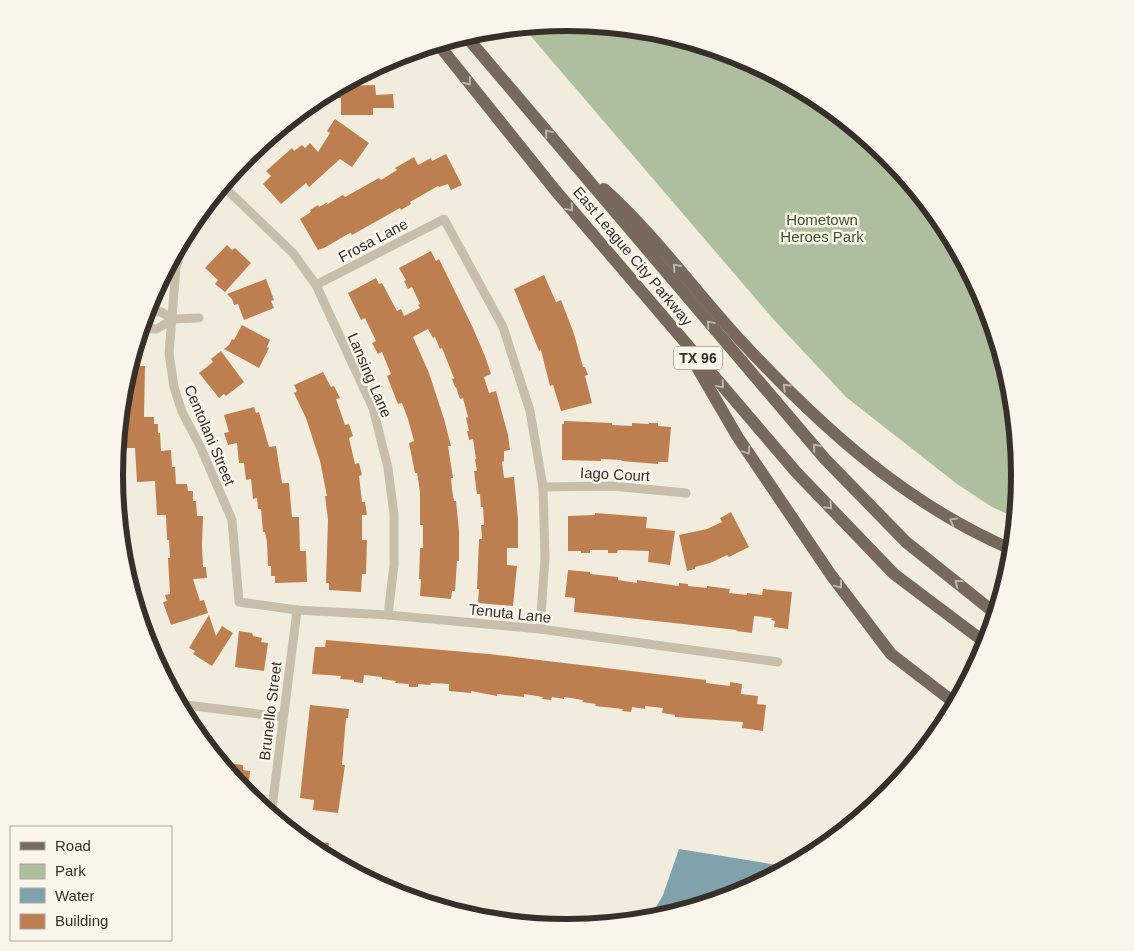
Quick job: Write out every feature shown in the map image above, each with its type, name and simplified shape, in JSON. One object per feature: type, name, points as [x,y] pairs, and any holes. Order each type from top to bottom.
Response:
[{"type":"main road","name":"East League City Parkway","points":[[471,42],[825,459],[906,542],[990,610]]},
{"type":"main road","name":"East League City Parkway","points":[[442,49],[555,190],[796,472],[894,574],[980,639]]},
{"type":"main road","points":[[566,154],[627,210],[741,341],[784,385],[846,443],[888,478],[927,505],[960,525],[1005,546]]},
{"type":"main road","points":[[678,334],[737,436],[831,576],[891,654],[951,700]]},
{"type":"street","name":"Lansing Lane","points":[[227,190],[293,253],[316,285],[373,408],[388,468],[394,514],[394,565],[388,615]]},
{"type":"street","name":"Frosa Lane","points":[[316,285],[444,219],[503,327],[530,411],[543,487]]},
{"type":"street","name":"Centolani Street","points":[[178,261],[169,353],[174,387],[182,412],[200,446],[232,520],[239,602]]},
{"type":"street","points":[[154,312],[161,312],[173,319]]},
{"type":"street","points":[[148,328],[157,329],[173,319],[199,318]]},
{"type":"street","name":"Iago Court","points":[[543,487],[612,486],[686,493]]},
{"type":"street","points":[[540,629],[545,558],[543,487]]},
{"type":"street","name":"Tenuta Lane","points":[[239,602],[297,610],[388,615],[540,629],[778,662]]},
{"type":"street","name":"Brunello Street","points":[[272,808],[297,610]]},
{"type":"street","points":[[187,705],[283,718]]},
{"type":"green space","name":"Hometown Heroes Park","points":[[567,31],[625,35],[682,46],[710,55],[763,77],[814,106],[860,141],[881,161],[919,205],[952,253],[988,333],[1003,389],[1007,418],[1011,476],[1009,515],[992,507],[957,484],[846,397],[774,320],[528,33]]},
{"type":"water","points":[[679,849],[779,865],[737,886],[710,896],[654,911],[663,895]]},
{"type":"building","points":[[375,85],[376,95],[393,94],[394,108],[373,108],[373,115],[341,115],[341,98],[336,98],[336,96],[355,86]]},
{"type":"building","points":[[335,119],[369,143],[352,167],[340,159],[309,187],[306,183],[281,204],[263,184],[271,176],[266,171],[292,148],[294,151],[302,145],[305,148],[310,143],[318,152],[330,133],[327,131]]},
{"type":"building","points":[[446,154],[462,185],[451,190],[448,184],[438,186],[410,202],[411,204],[401,210],[400,208],[352,235],[351,233],[348,234],[318,250],[300,219],[311,212],[310,210],[328,202],[326,205],[343,195],[345,197],[379,178],[381,180],[397,170],[395,168],[414,157],[418,165],[431,158],[432,161]]},
{"type":"building","points":[[227,245],[232,250],[235,248],[251,263],[225,292],[215,284],[218,280],[205,268]]},
{"type":"building","points":[[431,251],[436,261],[439,259],[485,356],[491,374],[484,377],[489,393],[496,391],[508,435],[510,450],[504,451],[504,461],[502,462],[504,478],[514,477],[518,519],[518,548],[507,548],[507,565],[517,566],[513,606],[478,603],[479,539],[482,539],[481,525],[484,525],[483,507],[481,507],[480,494],[477,494],[474,471],[477,471],[473,439],[469,440],[466,418],[468,417],[463,398],[460,399],[442,348],[440,349],[435,337],[433,338],[428,329],[413,337],[429,373],[451,446],[448,446],[453,478],[451,478],[452,489],[454,501],[456,501],[459,531],[459,561],[457,561],[455,591],[452,591],[451,599],[420,596],[420,548],[423,548],[423,525],[420,525],[420,492],[409,443],[414,441],[402,403],[398,404],[387,376],[391,374],[382,352],[378,354],[372,343],[376,341],[365,318],[361,320],[348,293],[376,278],[379,284],[382,283],[397,311],[401,309],[404,316],[420,308],[412,287],[408,289],[404,281],[406,280],[399,268]]},
{"type":"building","points":[[544,275],[556,302],[561,300],[574,334],[583,367],[585,367],[588,375],[585,376],[592,403],[561,411],[553,385],[550,386],[541,350],[539,351],[514,289]]},
{"type":"building","points":[[266,279],[274,300],[271,301],[274,308],[244,320],[238,304],[234,305],[232,299],[227,294]]},
{"type":"building","points":[[242,325],[270,340],[267,347],[269,348],[259,368],[224,349],[232,339],[234,340]]},
{"type":"building","points":[[221,351],[244,382],[226,396],[224,394],[219,398],[199,373],[213,362],[211,359]]},
{"type":"building","points":[[140,355],[140,366],[145,366],[144,417],[154,417],[154,424],[158,424],[158,433],[160,433],[161,451],[171,450],[176,484],[187,484],[188,491],[193,491],[193,501],[196,501],[197,516],[203,516],[203,567],[206,567],[207,578],[193,579],[200,601],[204,600],[208,613],[171,625],[163,602],[167,601],[165,595],[170,594],[168,558],[170,558],[166,515],[157,515],[155,481],[137,482],[135,448],[124,448],[124,446],[131,389]]},
{"type":"building","points":[[323,372],[331,387],[334,386],[340,398],[336,399],[345,425],[349,424],[353,436],[349,438],[355,464],[359,463],[362,475],[359,476],[362,502],[365,502],[367,515],[362,515],[362,540],[367,540],[366,574],[362,574],[361,592],[329,590],[329,583],[326,583],[328,520],[325,496],[327,496],[320,461],[306,418],[294,393],[297,391],[294,385]]},
{"type":"building","points":[[254,407],[256,413],[259,412],[269,447],[276,446],[282,483],[289,483],[292,517],[299,517],[300,551],[306,551],[307,582],[275,583],[275,576],[271,576],[261,509],[258,509],[257,498],[253,499],[251,479],[246,480],[244,463],[239,463],[237,443],[228,445],[224,433],[229,432],[224,415]]},
{"type":"building","points":[[564,421],[612,423],[612,425],[632,426],[632,423],[658,423],[658,426],[671,427],[668,462],[658,462],[658,464],[601,459],[601,461],[562,460],[562,424],[564,424]]},
{"type":"building","points":[[731,512],[749,547],[729,557],[727,555],[687,571],[679,535],[707,529],[722,522],[720,518]]},
{"type":"building","points":[[595,513],[647,517],[646,528],[675,531],[670,565],[648,562],[649,551],[618,550],[617,553],[608,553],[608,550],[590,550],[590,553],[581,553],[581,551],[568,551],[568,516],[595,515]]},
{"type":"building","points":[[568,570],[618,577],[618,580],[637,583],[637,580],[679,586],[679,583],[688,584],[688,586],[730,589],[729,593],[747,595],[747,593],[762,595],[763,589],[792,592],[788,629],[774,627],[775,621],[771,620],[772,618],[754,616],[752,633],[574,612],[575,598],[565,597]]},
{"type":"building","points":[[209,615],[216,636],[222,626],[233,633],[212,666],[193,654],[195,651],[189,648]]},
{"type":"building","points":[[239,631],[252,633],[253,636],[262,638],[261,642],[268,643],[264,671],[235,667]]},
{"type":"building","points":[[326,640],[489,654],[706,680],[706,683],[730,686],[730,682],[742,684],[741,694],[758,696],[757,704],[766,705],[763,731],[742,728],[743,722],[675,717],[675,715],[662,713],[663,708],[645,706],[645,709],[632,707],[631,712],[622,711],[623,709],[595,706],[596,704],[582,702],[583,700],[564,697],[564,699],[552,697],[551,700],[524,694],[524,697],[497,694],[497,696],[471,691],[471,693],[449,691],[449,684],[431,683],[430,685],[418,684],[418,687],[409,687],[409,684],[395,683],[396,681],[382,679],[382,677],[364,675],[363,683],[340,679],[341,676],[312,674],[315,647],[325,647]]},
{"type":"building","points":[[310,705],[349,709],[348,718],[346,718],[342,765],[345,765],[338,813],[313,810],[314,800],[300,798]]},
{"type":"building","points":[[229,763],[243,765],[243,770],[250,771],[249,783],[246,783]]},
{"type":"building","points":[[315,842],[329,843],[329,850]]}]
